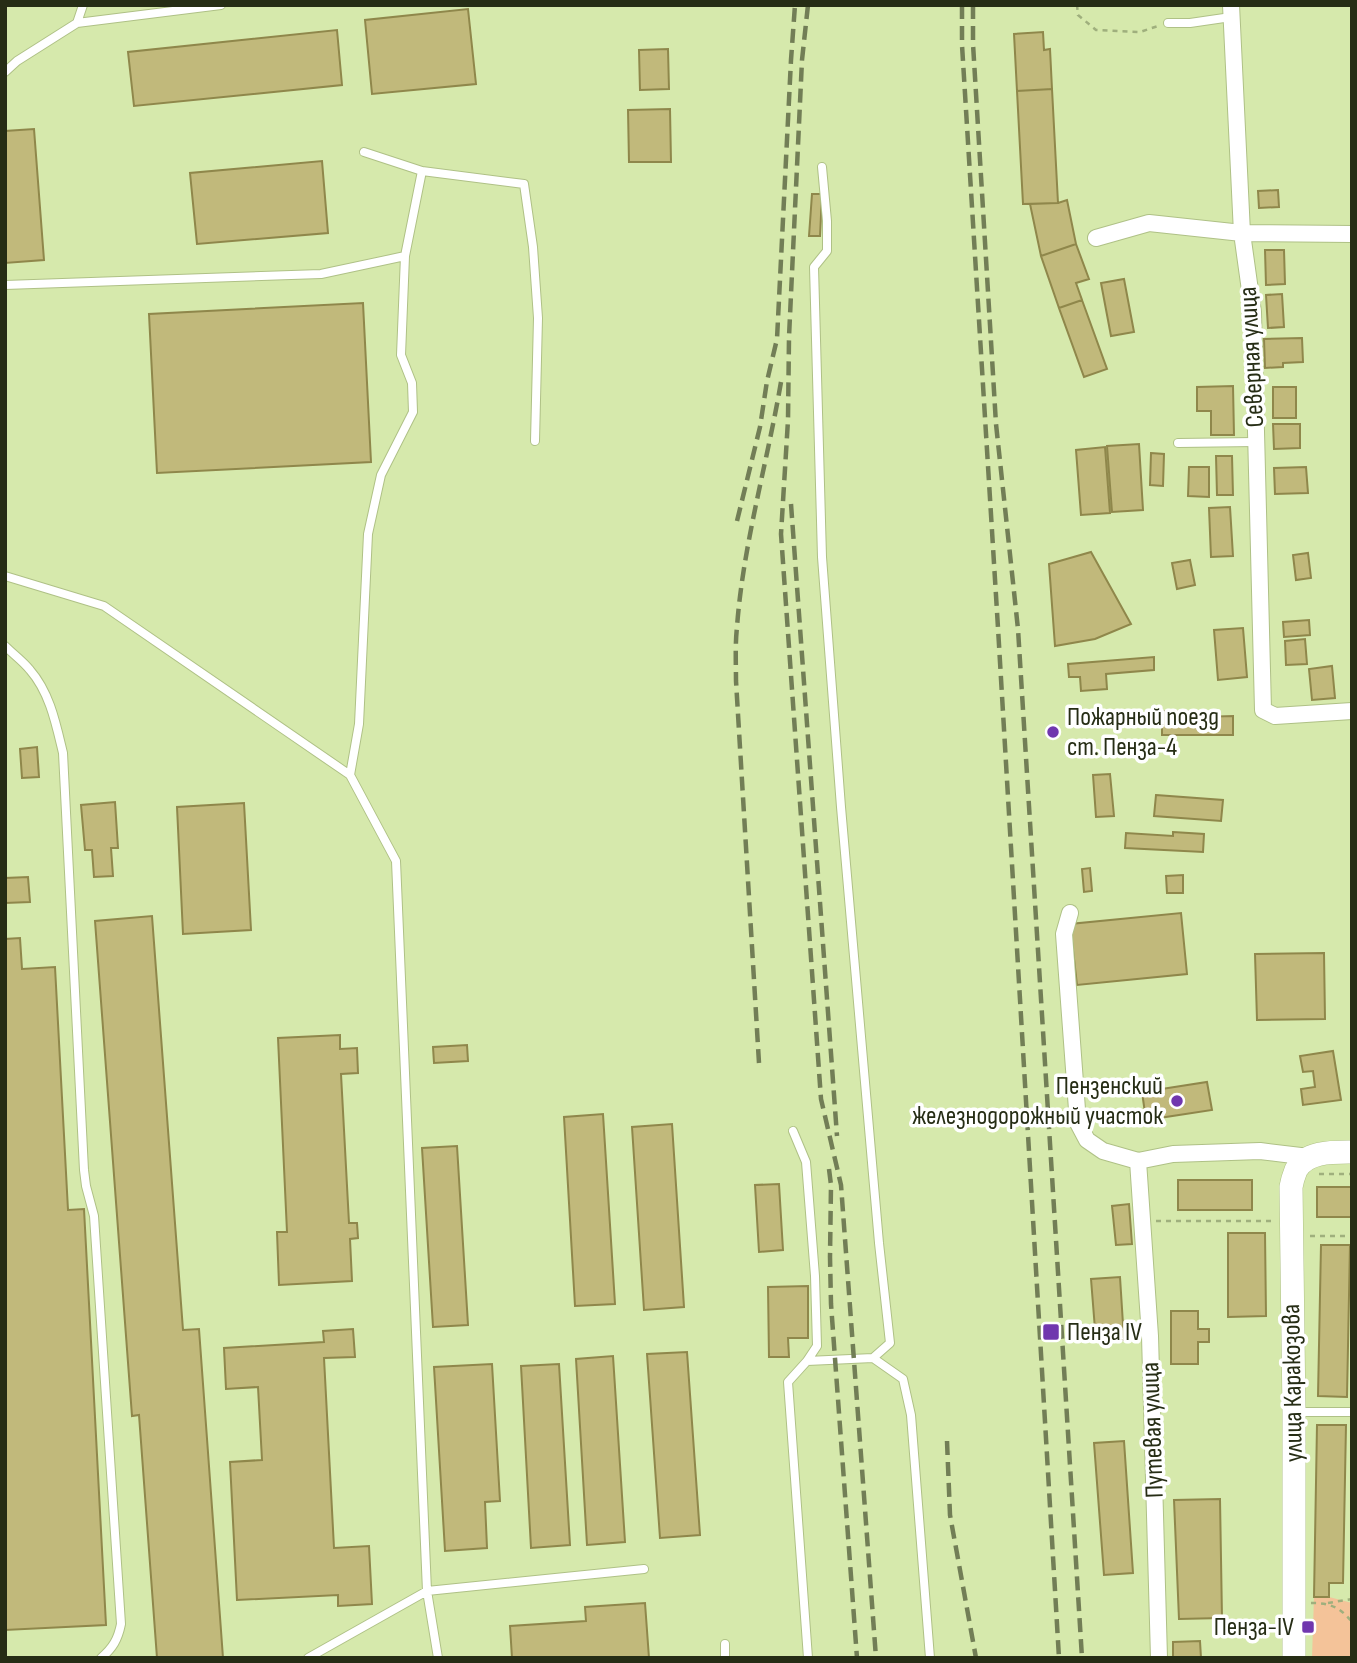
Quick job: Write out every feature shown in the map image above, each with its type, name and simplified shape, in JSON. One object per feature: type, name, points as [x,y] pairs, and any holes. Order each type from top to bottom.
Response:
[{"type":"main road","points":[[1312,1166],[1328,1153],[1352,1152]]},
{"type":"main road","name":"улица Каракозова","points":[[1294,1658],[1291,1186],[1297,1168],[1312,1166]]},
{"type":"street","name":"Северная улица","points":[[1231,11],[1242,233],[1253,312],[1262,710],[1275,716],[1352,711]]},
{"type":"street","points":[[1096,238],[1149,223],[1242,233],[1352,234]]},
{"type":"street","points":[[1070,913],[1065,934],[1078,1123],[1087,1140],[1103,1151],[1138,1161],[1173,1154],[1260,1151],[1312,1166]]},
{"type":"street","name":"Путевая улица","points":[[1138,1161],[1150,1336],[1160,1658]]},
{"type":"lane","points":[[77,23],[83,5]]},
{"type":"lane","points":[[5,72],[17,61],[77,23],[221,5]]},
{"type":"lane","points":[[1168,23],[1190,23],[1231,11]]},
{"type":"lane","points":[[363,152],[422,171],[524,184],[533,247],[538,318],[535,441]]},
{"type":"lane","points":[[822,167],[827,251],[814,267],[822,557],[842,821],[890,1343],[873,1358]]},
{"type":"lane","points":[[349,775],[359,724],[368,534],[381,475],[414,412],[412,383],[401,355],[405,256],[422,171]]},
{"type":"lane","points":[[5,285],[321,274],[405,256]]},
{"type":"lane","points":[[1178,443],[1255,442]]},
{"type":"lane","points":[[5,576],[104,606],[349,775],[396,861],[428,1591],[438,1658]]},
{"type":"lane","points":[[5,646],[31,671],[46,694],[63,753],[84,1170],[94,1216],[121,1624],[114,1645],[101,1658]]},
{"type":"lane","points":[[793,1131],[806,1162],[815,1276],[817,1346],[788,1382],[808,1658]]},
{"type":"lane","points":[[807,1361],[873,1358],[903,1379],[911,1415],[930,1658]]},
{"type":"lane","points":[[1294,1412],[1352,1412]]},
{"type":"lane","points":[[308,1658],[428,1591],[645,1569]]},
{"type":"lane","points":[[725,1644],[725,1658]]},
{"type":"path","points":[[1077,5],[1078,15],[1096,30],[1140,32],[1168,23]]},
{"type":"path","points":[[1312,1166],[1352,1174]]},
{"type":"path","points":[[1142,1221],[1280,1221],[1292,1236],[1352,1236]]},
{"type":"path","points":[[1304,1603],[1352,1599]]},
{"type":"path","points":[[1328,1603],[1352,1622]]},
{"type":"shaded area","points":[[1314,1597],[1329,1597],[1352,1603],[1352,1658],[1312,1658]]},
{"type":"building","points":[[468,9],[476,84],[372,94],[365,20]]},
{"type":"building","points":[[337,30],[342,85],[134,106],[128,52]]},
{"type":"building","points":[[1043,32],[1044,50],[1050,49],[1052,89],[1017,91],[1014,34]]},
{"type":"building","points":[[668,49],[669,89],[640,90],[639,50]]},
{"type":"building","points":[[1052,89],[1058,203],[1023,204],[1017,91]]},
{"type":"building","points":[[670,109],[671,162],[629,162],[628,110]]},
{"type":"building","points":[[34,129],[44,260],[5,263],[5,131]]},
{"type":"building","points":[[322,161],[328,233],[197,244],[190,173]]},
{"type":"building","points":[[1278,190],[1279,207],[1259,208],[1258,191]]},
{"type":"building","points":[[812,194],[822,194],[820,236],[809,236]]},
{"type":"building","points":[[1067,200],[1076,244],[1041,256],[1030,204]]},
{"type":"building","points":[[1076,244],[1089,279],[1076,283],[1082,300],[1059,308],[1041,256]]},
{"type":"building","points":[[1265,250],[1284,250],[1285,284],[1266,285]]},
{"type":"building","points":[[1124,279],[1134,332],[1111,336],[1101,283]]},
{"type":"building","points":[[1282,294],[1284,327],[1268,328],[1266,295]]},
{"type":"building","points":[[1082,300],[1107,369],[1084,377],[1059,308]]},
{"type":"building","points":[[363,303],[371,462],[157,473],[149,314]]},
{"type":"building","points":[[1302,338],[1303,362],[1283,363],[1283,367],[1265,368],[1264,339]]},
{"type":"building","points":[[1233,386],[1234,435],[1211,435],[1211,411],[1197,411],[1197,387]]},
{"type":"building","points":[[1273,387],[1296,387],[1296,418],[1273,418]]},
{"type":"building","points":[[1273,424],[1300,424],[1300,448],[1274,449]]},
{"type":"building","points":[[1139,444],[1143,510],[1112,512],[1107,446]]},
{"type":"building","points":[[1105,447],[1110,513],[1081,515],[1076,450]]},
{"type":"building","points":[[1151,453],[1164,454],[1163,486],[1150,485]]},
{"type":"building","points":[[1216,456],[1232,456],[1233,495],[1217,495]]},
{"type":"building","points":[[1189,467],[1209,467],[1209,497],[1188,496]]},
{"type":"building","points":[[1306,467],[1308,493],[1275,494],[1274,468]]},
{"type":"building","points":[[1230,507],[1233,556],[1211,557],[1209,508]]},
{"type":"building","points":[[1091,552],[1131,624],[1095,639],[1055,646],[1049,564]]},
{"type":"building","points":[[1308,553],[1311,578],[1296,580],[1293,555]]},
{"type":"building","points":[[1190,560],[1195,585],[1177,589],[1172,563]]},
{"type":"building","points":[[1309,620],[1310,635],[1284,637],[1283,622]]},
{"type":"building","points":[[1243,628],[1247,677],[1218,680],[1214,630]]},
{"type":"building","points":[[1305,639],[1307,664],[1286,665],[1285,641]]},
{"type":"building","points":[[1154,657],[1154,670],[1106,674],[1107,689],[1081,691],[1080,677],[1069,677],[1068,664]]},
{"type":"building","points":[[1332,666],[1335,698],[1312,700],[1309,669]]},
{"type":"building","points":[[1162,711],[1200,711],[1200,717],[1233,716],[1233,735],[1162,735]]},
{"type":"building","points":[[37,747],[39,777],[22,778],[20,749]]},
{"type":"building","points":[[1110,774],[1114,816],[1096,817],[1093,775]]},
{"type":"building","points":[[1156,795],[1223,800],[1221,821],[1154,816]]},
{"type":"building","points":[[115,802],[118,848],[111,848],[113,876],[94,877],[92,850],[85,850],[81,805]]},
{"type":"building","points":[[244,803],[251,930],[183,934],[177,807]]},
{"type":"building","points":[[1173,832],[1204,834],[1203,852],[1125,848],[1126,833],[1173,836]]},
{"type":"building","points":[[1090,868],[1092,891],[1084,892],[1082,869]]},
{"type":"building","points":[[1183,875],[1183,893],[1167,893],[1166,876]]},
{"type":"building","points":[[28,877],[30,902],[5,903],[5,878]]},
{"type":"building","points":[[1181,913],[1187,974],[1077,985],[1070,924]]},
{"type":"building","points":[[152,916],[183,1330],[199,1329],[223,1658],[157,1658],[139,1415],[132,1416],[95,921]]},
{"type":"building","points":[[20,938],[22,969],[55,967],[68,1210],[84,1209],[106,1625],[5,1630],[5,939]]},
{"type":"building","points":[[1324,953],[1325,1019],[1257,1020],[1255,954]]},
{"type":"building","points":[[340,1035],[340,1049],[357,1048],[358,1073],[341,1074],[349,1223],[357,1223],[358,1238],[350,1239],[352,1281],[279,1285],[277,1232],[287,1232],[278,1038]]},
{"type":"building","points":[[467,1045],[468,1061],[434,1063],[433,1047]]},
{"type":"building","points":[[1333,1051],[1341,1100],[1303,1105],[1301,1089],[1315,1087],[1313,1071],[1303,1072],[1300,1056]]},
{"type":"building","name":"Пензенский железнодорожный участок","points":[[1207,1082],[1212,1110],[1146,1120],[1142,1092]]},
{"type":"building","points":[[603,1114],[615,1304],[575,1306],[564,1117]]},
{"type":"building","points":[[672,1124],[684,1307],[644,1310],[632,1127]]},
{"type":"building","points":[[457,1146],[468,1325],[433,1327],[422,1148]]},
{"type":"building","points":[[1178,1180],[1252,1180],[1252,1210],[1178,1210]]},
{"type":"building","points":[[779,1184],[783,1250],[759,1252],[755,1185]]},
{"type":"building","points":[[1317,1187],[1352,1187],[1352,1217],[1317,1217]]},
{"type":"building","points":[[1129,1204],[1132,1244],[1116,1245],[1112,1206]]},
{"type":"building","points":[[1228,1233],[1265,1233],[1266,1316],[1228,1317]]},
{"type":"building","points":[[1321,1245],[1350,1245],[1347,1397],[1318,1396]]},
{"type":"building","points":[[1120,1277],[1124,1340],[1096,1342],[1091,1279]]},
{"type":"building","points":[[808,1286],[808,1338],[788,1338],[789,1357],[769,1357],[768,1287]]},
{"type":"building","points":[[1171,1311],[1198,1311],[1198,1329],[1209,1329],[1209,1342],[1198,1342],[1198,1364],[1171,1364]]},
{"type":"building","points":[[353,1329],[355,1357],[324,1358],[334,1548],[369,1546],[372,1604],[338,1606],[338,1595],[237,1600],[230,1462],[262,1460],[258,1387],[226,1389],[224,1348],[324,1342],[323,1331]]},
{"type":"building","points":[[687,1352],[700,1535],[660,1538],[647,1354]]},
{"type":"building","points":[[613,1356],[625,1542],[587,1545],[576,1359]]},
{"type":"building","points":[[492,1364],[500,1501],[485,1502],[487,1548],[445,1551],[434,1367]]},
{"type":"building","points":[[559,1364],[570,1545],[531,1548],[521,1366]]},
{"type":"building","points":[[1317,1425],[1346,1425],[1343,1583],[1329,1583],[1329,1597],[1314,1597]]},
{"type":"building","points":[[1124,1441],[1133,1573],[1104,1575],[1094,1443]]},
{"type":"building","points":[[1220,1499],[1222,1618],[1179,1619],[1174,1500]]},
{"type":"building","points":[[645,1603],[649,1658],[512,1658],[510,1626],[586,1621],[585,1607]]},
{"type":"building","points":[[1200,1641],[1201,1658],[1173,1658],[1173,1642]]},
{"type":"railway","points":[[737,521],[760,427],[777,339],[795,5]]},
{"type":"railway","points":[[808,5],[802,60],[781,534],[821,1099],[841,1185],[876,1658]]},
{"type":"railway","points":[[962,5],[962,45],[1059,1658]]},
{"type":"railway","points":[[973,5],[973,44],[996,424],[1018,629],[1082,1658]]},
{"type":"railway","points":[[759,1063],[736,681],[736,641],[744,566],[781,382]]},
{"type":"railway","points":[[791,504],[837,1136]]},
{"type":"railway","points":[[829,1169],[831,1304],[857,1658]]},
{"type":"railway","points":[[947,1441],[950,1515],[976,1658]]},
{"type":"place","name":"Пожарный поезд ст. Пенза-4","points":[[1053,732]]},
{"type":"place","name":"Пензенский железнодорожный участок","points":[[1177,1101]]},
{"type":"place","name":"Пенза IV","points":[[1051,1332]]},
{"type":"place","name":"Пенза-IV","points":[[1308,1627]]}]
